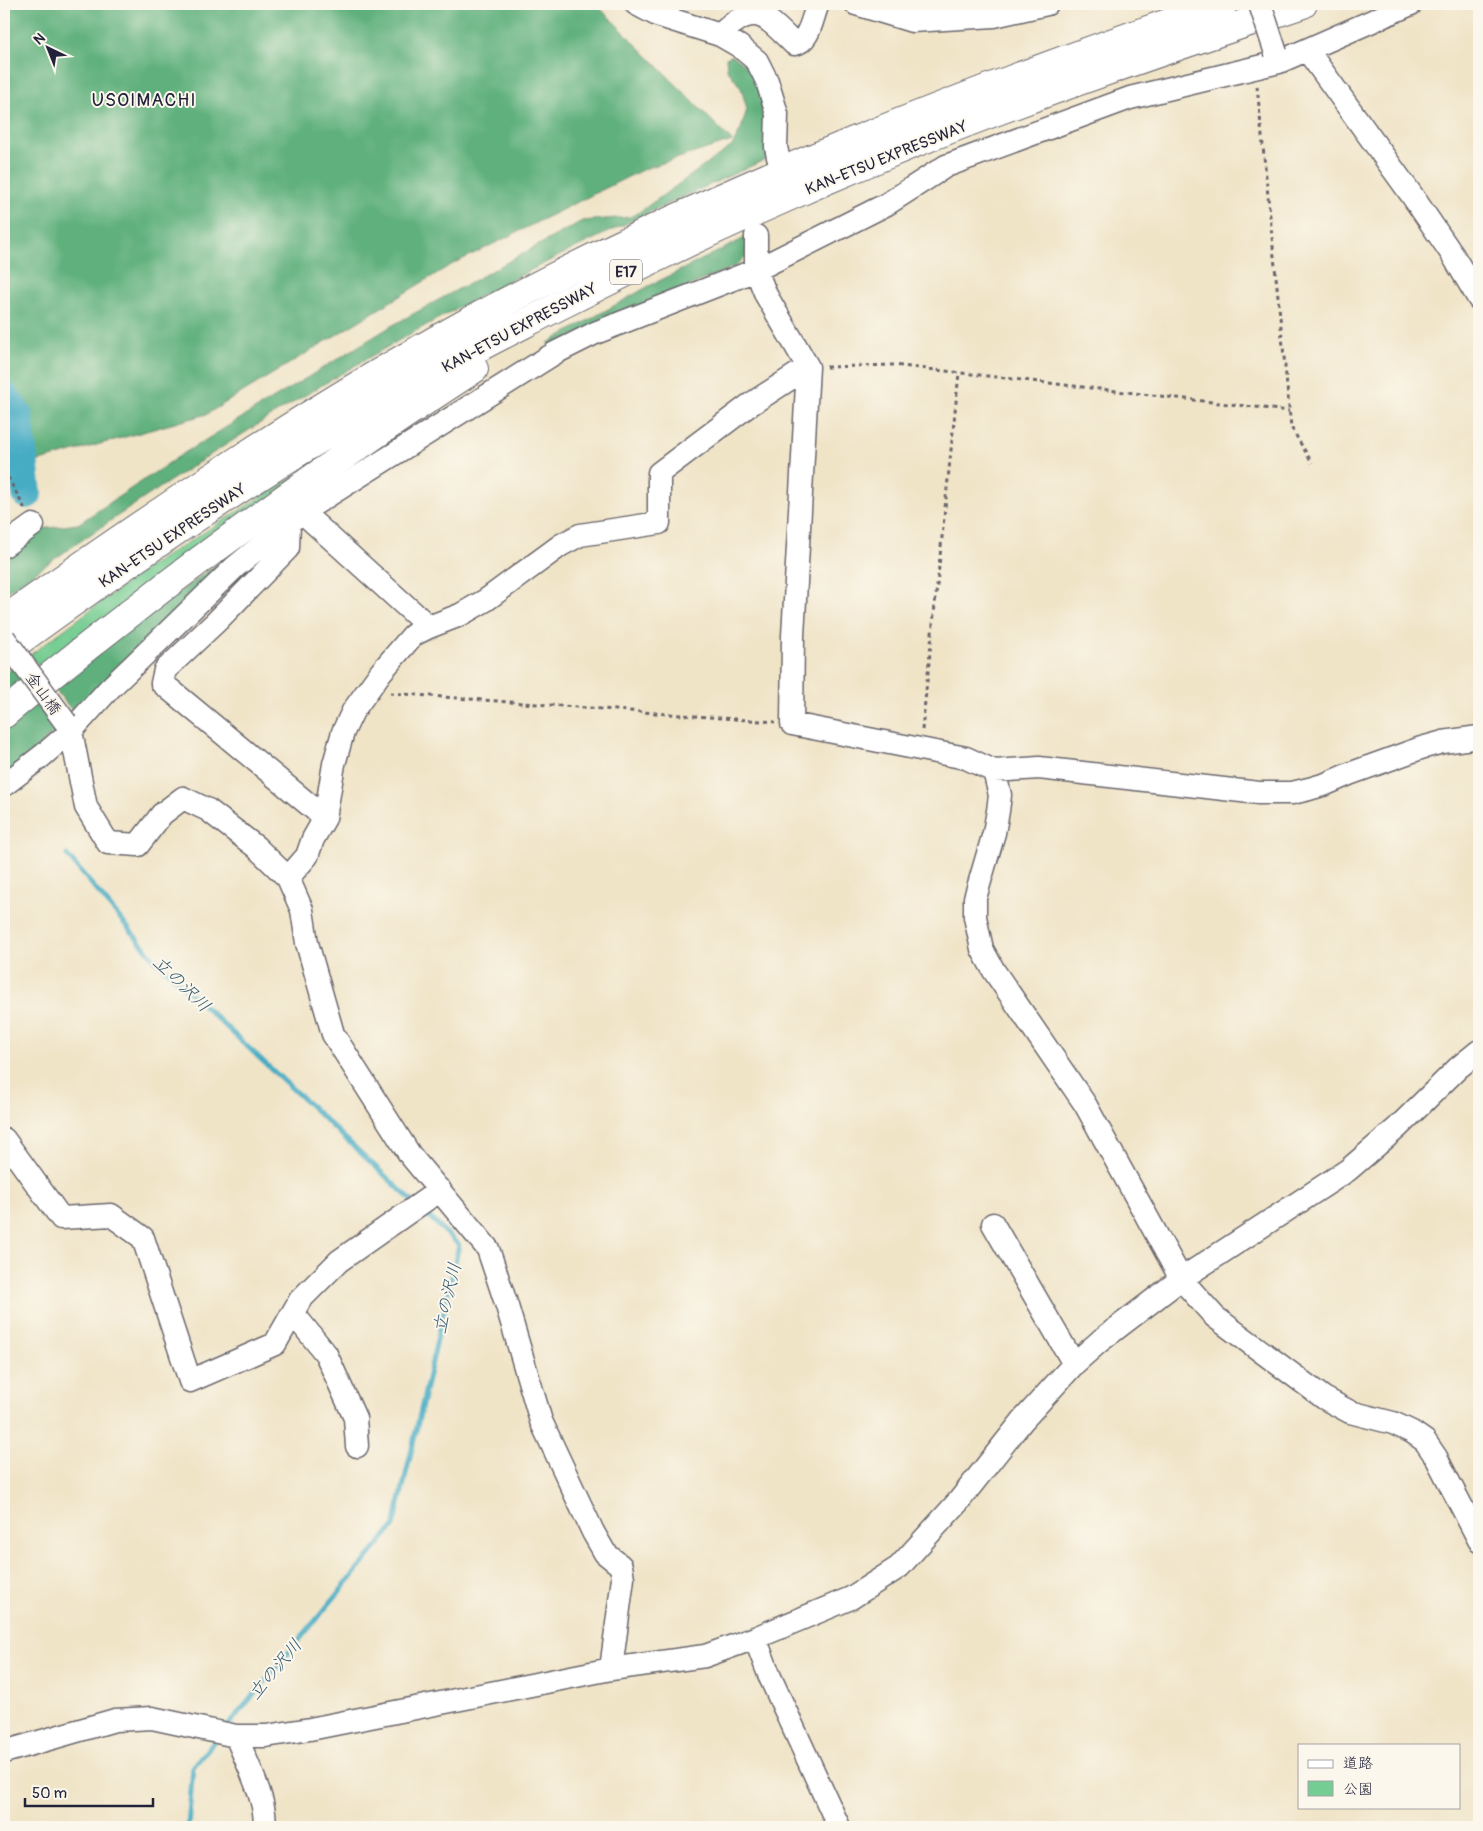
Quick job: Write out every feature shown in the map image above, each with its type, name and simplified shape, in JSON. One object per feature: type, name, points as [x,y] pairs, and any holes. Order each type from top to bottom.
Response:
[{"type":"highway","name":"KAN-ETSU EXPRESSWAY","points":[[4,620],[151,517],[268,441],[382,372],[509,301],[695,210],[904,119],[1223,4]]},
{"type":"highway","name":"KAN-ETSU EXPRESSWAY","points":[[4,652],[171,533],[401,390],[537,317],[702,236],[812,186],[912,144],[1108,71],[1303,4]]},
{"type":"highway","points":[[4,714],[56,671],[194,565],[278,503],[411,410],[541,327],[702,236]]},
{"type":"street","points":[[636,4],[657,15],[720,34],[739,46],[757,61],[767,81],[777,114],[776,146],[778,157]]},
{"type":"street","points":[[720,34],[740,17],[751,15],[764,17],[777,25],[794,44],[800,43],[805,39],[818,4]]},
{"type":"street","points":[[856,4],[912,21],[994,16],[1047,4]]},
{"type":"street","points":[[1260,4],[1277,58]]},
{"type":"street","points":[[4,786],[42,756],[68,727],[235,567],[295,518],[555,353],[595,333],[756,270],[887,204],[946,166],[1130,98],[1255,68],[1277,58],[1307,50],[1411,4]]},
{"type":"street","points":[[1307,50],[1412,194],[1452,254],[1479,300]]},
{"type":"street","points":[[756,236],[756,270],[766,295],[808,367],[793,636],[792,724],[966,758],[994,771],[1039,768],[1259,793],[1292,793],[1326,784],[1422,748],[1443,742],[1479,737]]},
{"type":"street","points":[[288,878],[307,856],[313,839],[325,818],[334,764],[343,732],[353,711],[378,676],[413,635],[460,615],[486,600],[561,544],[580,535],[659,523],[659,473],[748,406],[808,367]]},
{"type":"street","points":[[295,518],[428,627]]},
{"type":"street","points":[[295,518],[288,548],[216,622],[165,670],[162,683],[325,818]]},
{"type":"street","points":[[4,546],[34,525]]},
{"type":"street","name":"金山橋","points":[[4,638],[68,727]]},
{"type":"street","points":[[68,727],[86,807],[108,843],[138,845],[162,814],[183,798],[208,810],[256,847],[288,878],[302,910],[307,943],[333,1034],[410,1155],[488,1249],[541,1421],[593,1532],[605,1553],[622,1566],[623,1578],[611,1669]]},
{"type":"street","points":[[994,771],[1000,795],[998,811],[994,833],[975,898],[975,917],[982,949],[994,971],[1085,1104],[1181,1279],[1215,1317],[1324,1398],[1350,1412],[1394,1423],[1425,1441],[1436,1457],[1479,1540]]},
{"type":"street","points":[[4,1752],[116,1720],[152,1718],[233,1736],[266,1736],[310,1729],[611,1669],[705,1656],[755,1638],[852,1598],[878,1583],[899,1567],[958,1502],[1023,1420],[1074,1364],[1100,1341],[1181,1279],[1348,1170],[1397,1128],[1458,1068],[1479,1051]]},
{"type":"street","points":[[4,1139],[61,1218],[112,1214],[144,1238],[190,1381],[275,1344],[300,1300],[339,1261],[440,1190]]},
{"type":"street","points":[[993,1224],[1074,1364]]},
{"type":"street","points":[[293,1312],[326,1354],[355,1418],[357,1446]]},
{"type":"street","points":[[755,1638],[770,1677],[839,1827]]},
{"type":"street","points":[[233,1736],[250,1768],[266,1817],[264,1827]]},
{"type":"path","points":[[1255,68],[1291,427],[1312,463]]},
{"type":"path","points":[[808,367],[893,365],[1289,411]]},
{"type":"path","points":[[920,749],[958,373]]},
{"type":"path","points":[[4,470],[34,525]]},
{"type":"path","points":[[378,676],[387,692],[792,724]]},
{"type":"green space","points":[[4,4],[598,4],[732,141],[644,169],[449,266],[207,414],[4,471]]},
{"type":"green space","points":[[732,55],[754,76],[763,93],[767,121],[767,159],[572,250],[397,341],[282,409],[170,481],[4,594],[4,557],[41,529],[78,524],[181,455],[393,325],[582,221],[630,217],[638,213],[732,146],[741,129],[747,109],[741,88],[727,69],[726,58]]},
{"type":"green space","points":[[749,236],[746,256],[736,266],[551,345],[548,343],[649,286]]},
{"type":"green space","points":[[314,464],[40,668],[30,655],[147,568]]},
{"type":"green space","points":[[242,546],[245,548],[74,713],[54,688],[115,639]]},
{"type":"green space","points":[[13,667],[24,679],[4,696],[4,674]]},
{"type":"green space","points":[[36,703],[59,728],[4,776],[4,730]]},
{"type":"waterway","name":"立の沢川","points":[[4,396],[18,416],[27,494]]},
{"type":"waterway","name":"立の沢川","points":[[67,855],[155,960],[412,1201]]},
{"type":"waterway","name":"立の沢川","points":[[226,1728],[394,1526],[459,1245],[422,1210]]},
{"type":"waterway","name":"立の沢川","points":[[188,1827],[193,1767],[217,1738]]},
{"type":"district","name":"USOIMACHI","points":[[144,99]]}]
